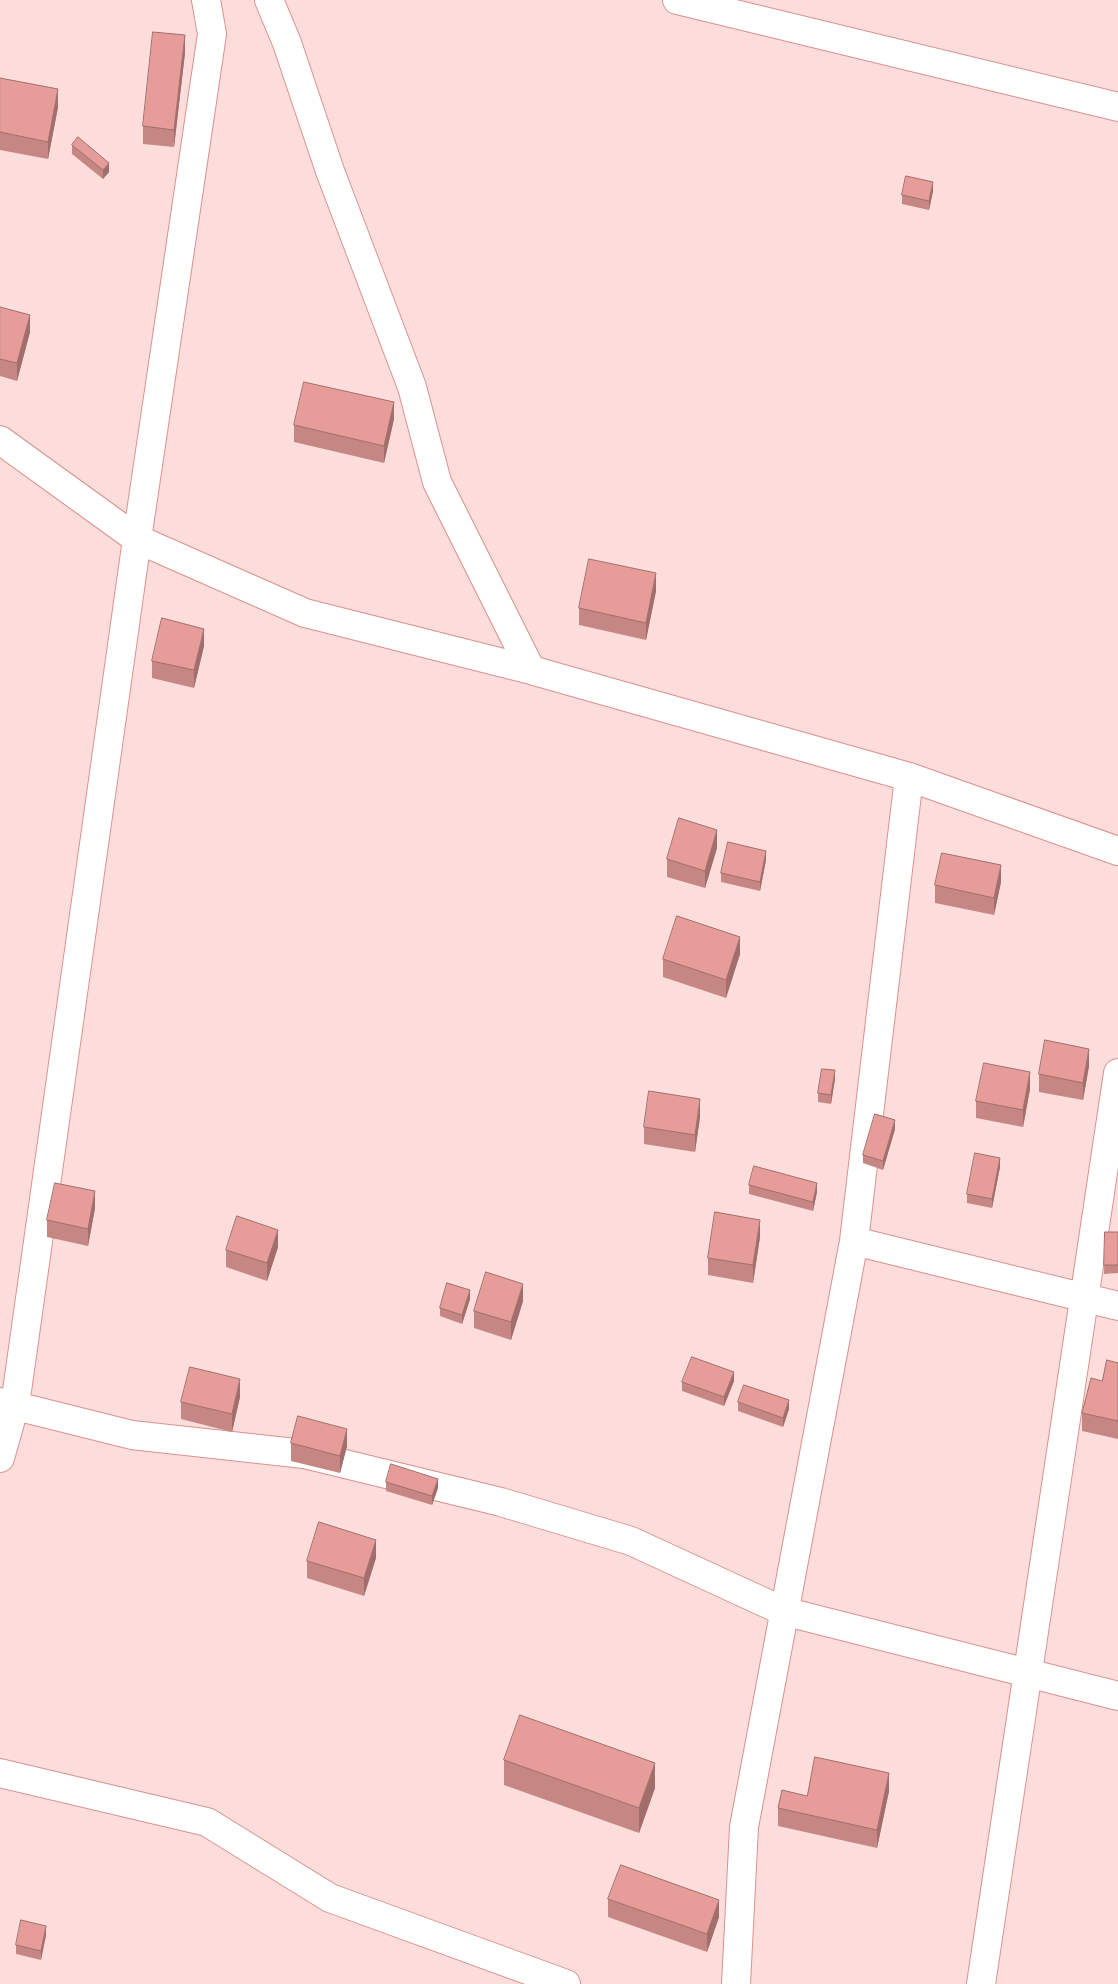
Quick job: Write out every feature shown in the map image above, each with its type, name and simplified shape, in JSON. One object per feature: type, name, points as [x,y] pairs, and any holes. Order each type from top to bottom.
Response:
[{"type":"street","points":[[0,1458],[212,34],[206,0]]},
{"type":"street","points":[[269,0],[287,43],[330,171],[412,387],[437,482],[530,670]]},
{"type":"street","points":[[677,0],[1118,107]]},
{"type":"street","points":[[0,440],[137,539],[305,613],[530,670],[909,776],[1118,851]]},
{"type":"street","points":[[736,1984],[744,1827],[783,1611],[854,1241],[909,776]]},
{"type":"street","points":[[981,1984],[1118,1073]]},
{"type":"street","points":[[854,1241],[1118,1306]]},
{"type":"street","points":[[7,1404],[132,1436],[304,1454],[501,1502],[631,1542],[783,1611],[1118,1696]]},
{"type":"street","points":[[0,1773],[207,1822],[330,1898],[566,1984]]},
{"type":"building","points":[[153,32],[185,35],[174,130],[143,126]]},
{"type":"building","points":[[0,78],[58,89],[48,142],[0,132]]},
{"type":"building","points":[[78,137],[109,163],[103,170],[72,145]]},
{"type":"building","points":[[906,176],[933,182],[929,201],[902,195]]},
{"type":"building","points":[[0,307],[30,315],[17,363],[0,359]]},
{"type":"building","points":[[304,382],[394,402],[384,446],[294,425]]},
{"type":"building","points":[[589,559],[656,573],[646,623],[579,608]]},
{"type":"building","points":[[162,618],[204,629],[194,670],[152,661]]},
{"type":"building","points":[[679,818],[717,830],[705,871],[667,859]]},
{"type":"building","points":[[728,842],[766,851],[760,882],[721,873]]},
{"type":"building","points":[[942,853],[1001,865],[994,898],[935,885]]},
{"type":"building","points":[[677,916],[740,937],[726,980],[663,959]]},
{"type":"building","points":[[1045,1040],[1089,1049],[1083,1083],[1039,1074]]},
{"type":"building","points":[[984,1063],[1030,1072],[1023,1110],[976,1101]]},
{"type":"building","points":[[822,1069],[835,1070],[831,1095],[818,1093]]},
{"type":"building","points":[[649,1091],[700,1099],[695,1135],[644,1127]]},
{"type":"building","points":[[875,1114],[895,1120],[883,1161],[863,1155]]},
{"type":"building","points":[[975,1153],[1000,1158],[992,1199],[967,1194]]},
{"type":"building","points":[[754,1166],[817,1183],[813,1202],[749,1185]]},
{"type":"building","points":[[55,1183],[95,1191],[88,1229],[47,1220]]},
{"type":"building","points":[[715,1212],[760,1220],[753,1265],[708,1258]]},
{"type":"building","points":[[237,1216],[278,1230],[267,1263],[226,1250]]},
{"type":"building","points":[[1105,1232],[1118,1232],[1118,1265],[1104,1265]]},
{"type":"building","points":[[486,1272],[523,1284],[511,1322],[474,1311]]},
{"type":"building","points":[[447,1283],[470,1290],[462,1315],[440,1308]]},
{"type":"building","points":[[692,1357],[734,1372],[724,1397],[682,1382]]},
{"type":"building","points":[[1107,1360],[1118,1363],[1118,1421],[1082,1413],[1091,1378],[1102,1381]]},
{"type":"building","points":[[190,1367],[240,1379],[232,1414],[181,1402]]},
{"type":"building","points":[[744,1385],[789,1400],[783,1418],[738,1402]]},
{"type":"building","points":[[298,1416],[347,1429],[340,1456],[291,1443]]},
{"type":"building","points":[[391,1464],[438,1479],[432,1496],[386,1482]]},
{"type":"building","points":[[319,1522],[376,1540],[364,1578],[307,1561]]},
{"type":"building","points":[[520,1715],[655,1763],[639,1808],[504,1760]]},
{"type":"building","points":[[815,1757],[889,1773],[877,1830],[778,1808],[782,1790],[807,1796]]},
{"type":"building","points":[[621,1865],[719,1900],[707,1934],[608,1899]]},
{"type":"building","points":[[21,1920],[46,1926],[41,1951],[16,1945]]}]
